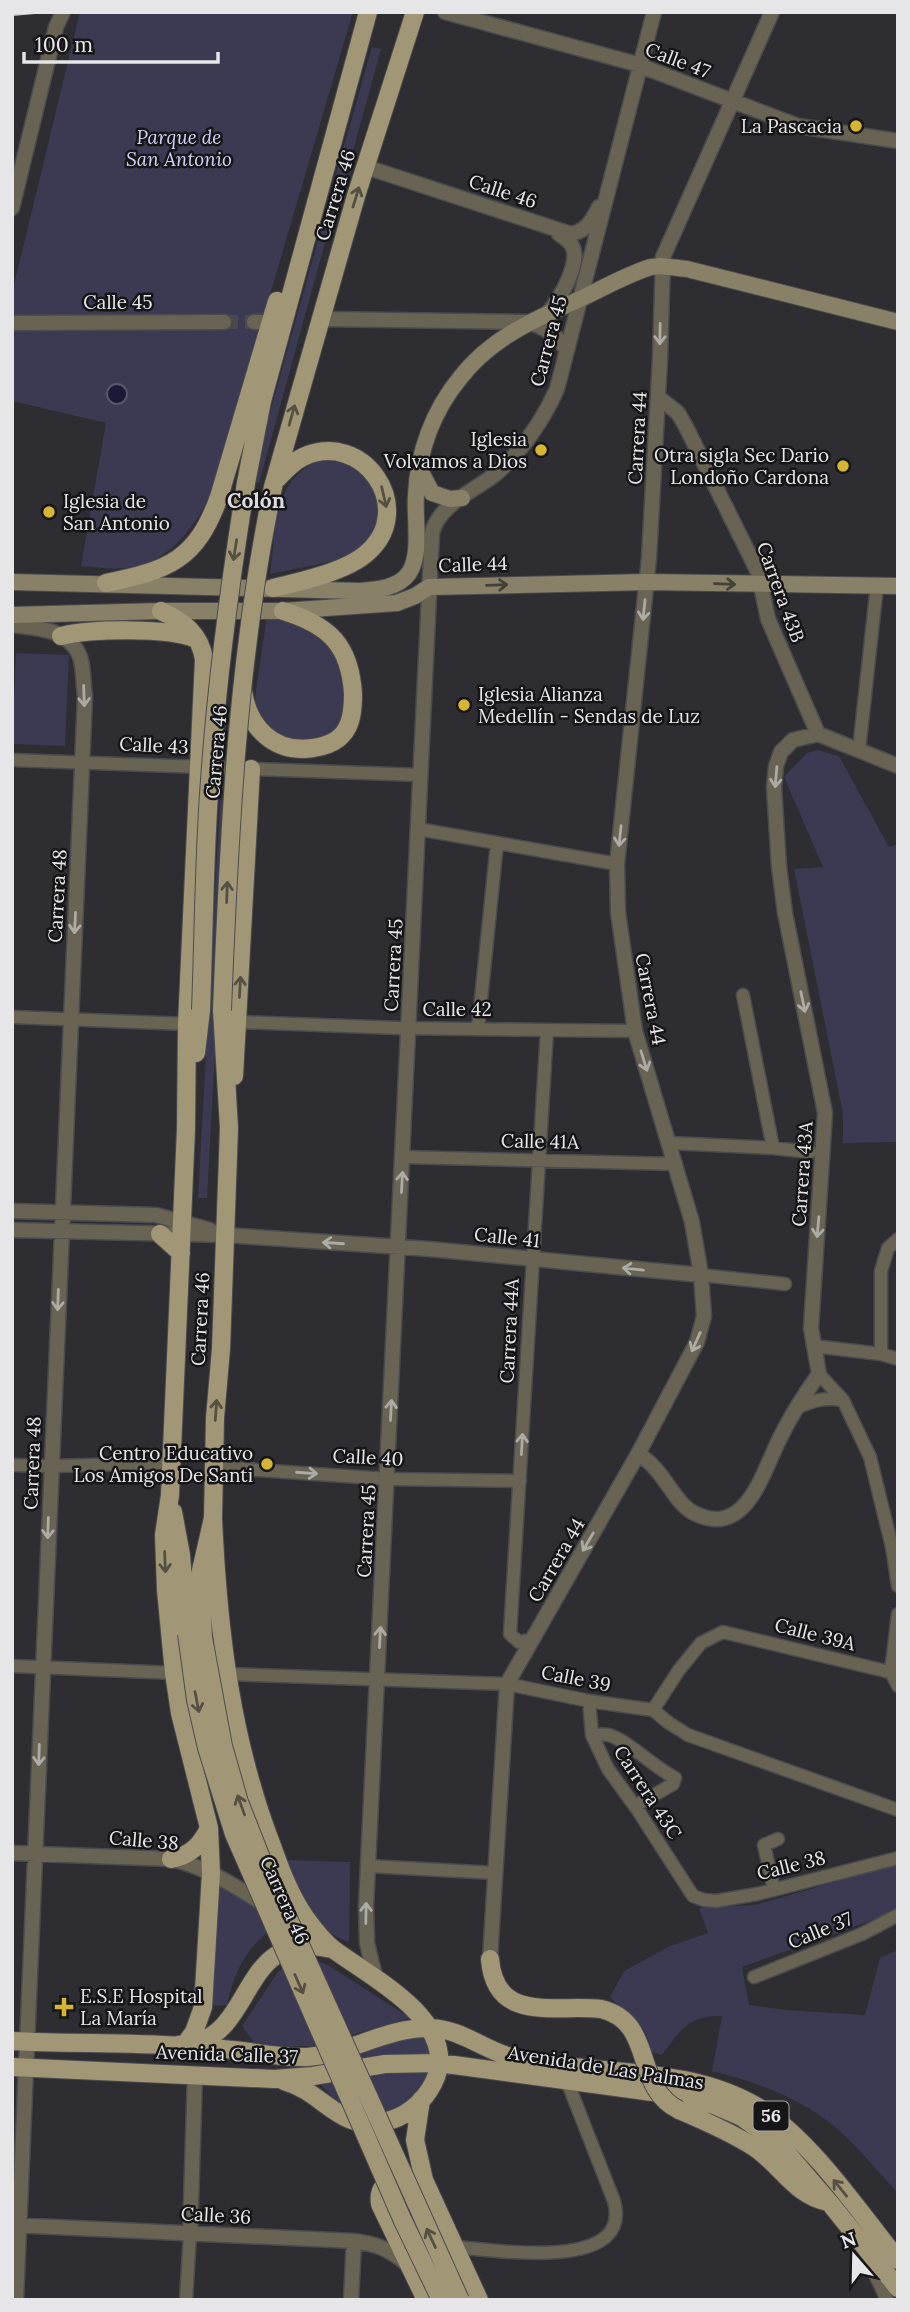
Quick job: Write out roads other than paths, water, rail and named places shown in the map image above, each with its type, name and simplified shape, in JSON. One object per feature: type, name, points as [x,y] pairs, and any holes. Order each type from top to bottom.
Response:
[{"type":"main road","name":"Carrera 46","points":[[186,1129],[201,1010],[206,859],[216,708],[227,608],[246,483],[262,401],[368,12]]},
{"type":"main road","name":"Carrera 46","points":[[415,12],[366,167],[274,484],[254,589],[229,836],[222,1010],[229,1128],[215,1418],[214,1518],[216,1584],[226,1674],[243,1756],[260,1815],[294,1900],[308,1922],[332,1949],[414,2008],[431,2028]]},
{"type":"main road","name":"Carrera 46","points":[[106,583],[162,569],[182,556],[199,538],[219,497],[263,322],[319,186]]},
{"type":"main road","points":[[12,582],[373,590],[398,583],[410,572],[414,558],[419,468],[434,417],[459,379],[487,350],[528,322],[637,272],[661,266],[687,270],[898,322]]},
{"type":"main road","points":[[273,588],[306,580],[360,558],[375,544],[387,517],[382,487],[372,470],[355,457],[345,454],[323,451],[302,457],[274,484]]},
{"type":"main road","points":[[419,468],[432,493],[450,499],[462,498]]},
{"type":"main road","name":"Calle 44","points":[[12,615],[283,611],[397,603],[429,587],[647,582],[898,586]]},
{"type":"main road","points":[[161,611],[181,622],[198,640]]},
{"type":"main road","points":[[243,691],[245,706],[260,732],[272,742],[286,747],[301,750],[331,743],[342,735],[351,720],[353,701],[349,668],[334,639],[322,627],[308,619],[283,611]]},
{"type":"main road","points":[[61,636],[78,632],[173,632],[198,640]]},
{"type":"main road","name":"Carrera 46","points":[[176,2046],[186,2043],[194,2032],[203,2007],[211,1873],[208,1828],[174,1673],[164,1535],[172,1463],[186,1129],[187,1024],[204,659],[198,640]]},
{"type":"main road","points":[[229,1128],[238,1023],[251,769]]},
{"type":"main road","points":[[160,1234],[181,1254]]},
{"type":"main road","name":"Carrera 46","points":[[170,1495],[195,1636],[239,1802],[261,1858],[460,2300]]},
{"type":"main road","name":"Carrera 46","points":[[214,1518],[200,1575],[190,1664],[207,1748],[234,1834],[403,2221],[441,2300]]},
{"type":"main road","points":[[171,1859],[198,1846],[208,1828],[215,1836],[224,1840],[234,1842],[244,1839],[258,1825],[260,1815]]},
{"type":"main road","points":[[176,2046],[193,2044],[223,2026],[239,2007],[260,1970],[275,1956],[286,1950],[309,1945],[332,1949]]},
{"type":"main road","points":[[490,1959],[491,1972],[498,1990],[508,2000],[522,2005],[601,2009],[617,2014],[632,2027],[655,2089],[664,2101],[756,2148],[800,2189],[817,2200],[829,2202]]},
{"type":"main road","points":[[274,2079],[295,2084],[346,2119],[363,2124],[391,2120],[401,2116],[421,2100],[444,2069],[431,2028]]},
{"type":"main road","name":"Avenida Calle 37","points":[[19,2041],[176,2046],[234,2050],[267,2056],[308,2056],[355,2046],[400,2032],[431,2028]]},
{"type":"main road","name":"Avenida de Las Palmas","points":[[431,2028],[457,2032],[488,2049],[515,2058],[666,2077],[722,2091],[746,2101],[792,2132],[898,2260]]},
{"type":"main road","name":"Avenida Calle 37","points":[[19,2067],[274,2079],[313,2076],[385,2064],[444,2069]]},
{"type":"main road","name":"Avenida de Las Palmas","points":[[444,2069],[682,2096],[728,2110],[759,2128],[780,2145],[898,2288]]},
{"type":"main road","points":[[421,2100],[415,2140],[424,2180],[479,2300]]},
{"type":"main road","points":[[424,2180],[407,2177],[392,2179],[385,2184],[379,2196],[383,2213],[426,2300]]},
{"type":"street","points":[[12,208],[55,27],[63,12]]},
{"type":"street","name":"Calle 47","points":[[445,12],[640,66],[798,126],[898,141]]},
{"type":"street","name":"Carrera 45","points":[[376,1980],[367,1943],[368,1866],[429,587],[435,524],[440,515],[499,470],[536,428],[557,389],[654,12]]},
{"type":"street","name":"Carrera 44","points":[[490,1959],[507,1684],[638,1454],[698,1342],[704,1316],[701,1275],[692,1222],[635,1031],[618,912],[617,864],[647,582],[658,397],[661,266],[665,247],[772,12]]},
{"type":"street","name":"Calle 46","points":[[366,167],[572,234],[580,232],[592,220],[608,191]]},
{"type":"street","name":"Carrera 45","points":[[548,313],[564,289],[574,259],[571,244],[554,230]]},
{"type":"street","points":[[321,319],[528,322],[555,335],[567,350]]},
{"type":"street","name":"Calle 45","points":[[12,323],[223,322]]},
{"type":"street","name":"Carrera 43B","points":[[658,397],[678,412],[758,572],[768,619],[818,734]]},
{"type":"street","points":[[859,750],[877,585]]},
{"type":"street","points":[[12,625],[48,629],[61,636]]},
{"type":"street","name":"Carrera 48","points":[[16,2300],[19,2041],[35,1853],[85,696],[81,658],[73,643],[61,636]]},
{"type":"street","points":[[818,734],[898,765]]},
{"type":"street","name":"Carrera 43A","points":[[818,734],[793,740],[781,752],[776,766],[774,787],[785,913],[825,1113],[811,1328],[819,1374]]},
{"type":"street","name":"Calle 43","points":[[12,760],[421,775]]},
{"type":"street","points":[[418,829],[617,864]]},
{"type":"street","points":[[478,1028],[497,843]]},
{"type":"street","points":[[743,995],[773,1148]]},
{"type":"street","points":[[12,1017],[187,1024]]},
{"type":"street","name":"Calle 42","points":[[238,1023],[635,1031]]},
{"type":"street","name":"Carrera 44A","points":[[533,1639],[519,1642],[510,1634],[547,1030]]},
{"type":"street","points":[[670,1143],[810,1152]]},
{"type":"street","name":"Calle 41A","points":[[403,1157],[676,1164]]},
{"type":"street","name":"Calle 41","points":[[12,1211],[156,1215],[182,1228],[225,1235],[399,1247],[785,1284]]},
{"type":"street","name":"Calle 41","points":[[12,1230],[160,1234],[182,1228]]},
{"type":"street","points":[[881,1354],[881,1271],[893,1243]]},
{"type":"street","points":[[813,1346],[881,1354],[898,1359]]},
{"type":"street","points":[[638,1454],[655,1466],[677,1498],[691,1511],[712,1519],[728,1517],[742,1508],[755,1493],[796,1408],[819,1374],[843,1400],[870,1457],[892,1547],[898,1586]]},
{"type":"street","points":[[796,1408],[814,1400],[843,1400]]},
{"type":"street","points":[[12,1465],[172,1463]]},
{"type":"street","name":"Calle 40","points":[[215,1466],[388,1479],[520,1481]]},
{"type":"street","points":[[898,1614],[895,1673],[898,1686]]},
{"type":"street","name":"Calle 39A","points":[[653,1710],[679,1670],[701,1643],[723,1632],[895,1673]]},
{"type":"street","points":[[12,1666],[174,1673]]},
{"type":"street","name":"Calle 39","points":[[226,1674],[507,1684],[589,1702],[653,1710],[688,1735],[898,1810]]},
{"type":"street","name":"Carrera 43C","points":[[589,1702],[592,1735],[608,1769],[693,1896]]},
{"type":"street","points":[[592,1735],[609,1735],[627,1744],[650,1763],[675,1778],[673,1784],[635,1806]]},
{"type":"street","points":[[774,1889],[764,1845],[778,1839]]},
{"type":"street","name":"Calle 38","points":[[12,1853],[171,1859],[190,1863],[239,1888],[332,1949]]},
{"type":"street","name":"Calle 38","points":[[693,1896],[716,1901],[898,1858]]},
{"type":"street","points":[[368,1866],[495,1873]]},
{"type":"street","name":"Calle 37","points":[[754,1976],[862,1934],[898,1915]]},
{"type":"street","points":[[186,2300],[195,2075]]},
{"type":"street","points":[[456,2247],[569,2252],[605,2238],[614,2228],[617,2219],[614,2201],[567,2081]]},
{"type":"street","name":"Calle 36","points":[[15,2225],[354,2241],[380,2245],[411,2267]]},
{"type":"street","points":[[859,2238],[876,2282],[887,2300]]},
{"type":"street","points":[[351,2300],[354,2241]]},
{"type":"tunnel","points":[[224,322],[254,322]]},
{"type":"tram line","points":[[12,15],[46,12]]},
{"type":"place","name":"La Pascacia","points":[[856,126]]},
{"type":"place","name":"Iglesia Volvamos a Dios","points":[[541,450]]},
{"type":"place","name":"Otra sigla Sec Dario Londoño Cardona","points":[[843,466]]},
{"type":"place","name":"Iglesia de San Antonio","points":[[49,512]]},
{"type":"place","name":"Iglesia Alianza Medellín - Sendas de Luz","points":[[464,705]]},
{"type":"place","name":"Centro Educativo Los Amigos De Santi","points":[[267,1464]]},
{"type":"place","name":"E.S.E Hospital La María","points":[[64,2007]]},
{"type":"district","name":"Colón","points":[[256,501]]},
{"type":"park label","name":"Parque de San Antonio","points":[[179,148]]}]
